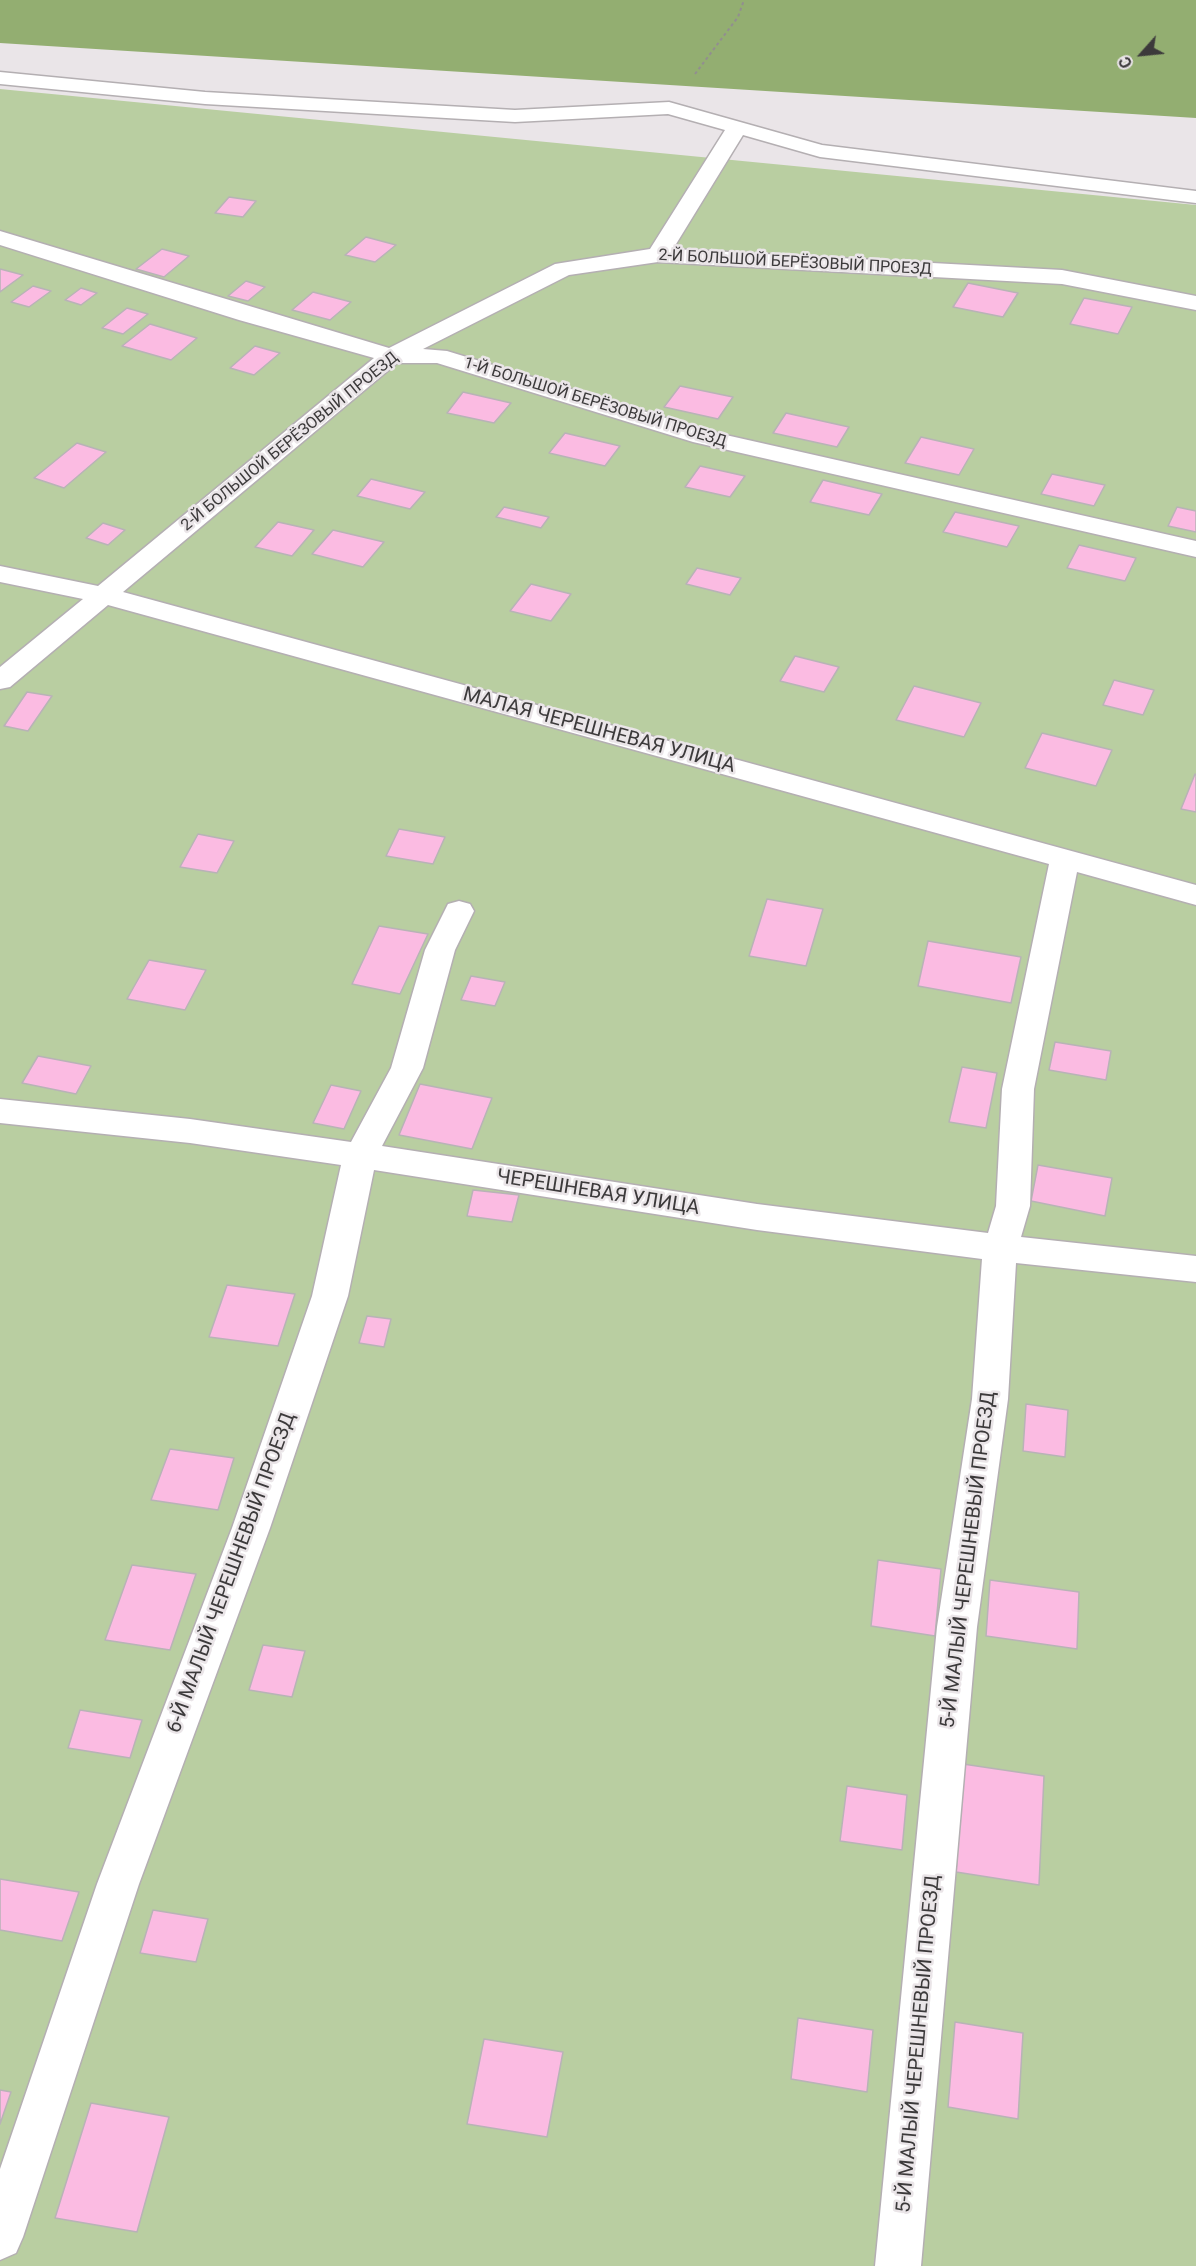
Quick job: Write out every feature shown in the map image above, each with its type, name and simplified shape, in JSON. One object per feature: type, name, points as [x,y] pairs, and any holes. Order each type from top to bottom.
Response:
[{"type":"lane","points":[[0,78],[205,98],[515,116],[669,108],[820,151],[1196,197]]},
{"type":"lane","points":[[658,255],[737,128]]},
{"type":"lane","name":"1-Й БОЛЬШОЙ БЕРЁЗОВЫЙ ПРОЕЗД","points":[[0,238],[247,315],[391,356],[439,356],[702,437],[1196,549]]},
{"type":"lane","name":"2-Й БОЛЬШОЙ БЕРЁЗОВЫЙ ПРОЕЗД","points":[[0,681],[391,356],[563,269],[658,255],[1062,277],[1196,303]]},
{"type":"lane","name":"МАЛАЯ ЧЕРЕШНЕВАЯ УЛИЦА","points":[[0,574],[102,595],[1196,895]]},
{"type":"lane","name":"5-Й МАЛЫЙ ЧЕРЕШНЕВЫЙ ПРОЕЗД","points":[[898,2266],[957,1627],[990,1400],[1000,1248],[1013,1206],[1018,1089],[1065,859]]},
{"type":"lane","name":"6-Й МАЛЫЙ ЧЕРЕШНЕВЫЙ ПРОЕЗД","points":[[0,2237],[118,1884],[251,1528],[330,1296],[360,1156],[407,1068],[440,950],[459,911]]},
{"type":"lane","name":"ЧЕРЕШНЕВАЯ УЛИЦА","points":[[0,1111],[87,1119],[360,1156],[760,1217],[1000,1248],[1196,1269]]},
{"type":"path","points":[[669,108],[738,17],[744,0]]},
{"type":"green space","points":[[0,0],[1196,0],[1196,118],[0,43]]},
{"type":"green space","points":[[0,89],[1196,205],[1196,2266],[0,2266]]},
{"type":"building","points":[[229,197],[256,201],[243,217],[215,213]]},
{"type":"building","points":[[366,237],[396,245],[375,262],[345,255]]},
{"type":"building","points":[[162,249],[189,256],[164,277],[136,269]]},
{"type":"building","points":[[0,269],[23,275],[0,292]]},
{"type":"building","points":[[246,281],[265,287],[248,301],[228,296]]},
{"type":"building","points":[[968,283],[1018,293],[1003,317],[953,307]]},
{"type":"building","points":[[33,286],[51,291],[29,307],[11,302]]},
{"type":"building","points":[[81,288],[97,293],[81,305],[65,300]]},
{"type":"building","points":[[313,292],[351,302],[330,320],[292,310]]},
{"type":"building","points":[[1084,298],[1132,307],[1118,334],[1070,324]]},
{"type":"building","points":[[127,308],[148,314],[123,334],[102,328]]},
{"type":"building","points":[[150,324],[197,338],[171,360],[122,346]]},
{"type":"building","points":[[255,346],[280,353],[254,375],[230,368]]},
{"type":"building","points":[[680,386],[733,397],[718,419],[664,407]]},
{"type":"building","points":[[463,392],[511,403],[494,423],[447,413]]},
{"type":"building","points":[[786,413],[849,427],[837,447],[773,433]]},
{"type":"building","points":[[565,433],[620,446],[605,466],[549,453]]},
{"type":"building","points":[[921,437],[974,449],[959,475],[905,463]]},
{"type":"building","points":[[77,443],[106,452],[64,488],[34,478]]},
{"type":"building","points":[[700,466],[745,476],[730,497],[685,487]]},
{"type":"building","points":[[1052,474],[1105,485],[1094,506],[1041,494]]},
{"type":"building","points":[[371,479],[425,492],[410,509],[357,496]]},
{"type":"building","points":[[823,480],[882,494],[869,515],[810,502]]},
{"type":"building","points":[[504,507],[549,517],[541,528],[496,517]]},
{"type":"building","points":[[1177,507],[1196,511],[1196,532],[1168,526]]},
{"type":"building","points":[[955,512],[1019,526],[1007,547],[943,532]]},
{"type":"building","points":[[278,522],[314,530],[292,556],[255,547]]},
{"type":"building","points":[[103,523],[125,530],[108,545],[86,538]]},
{"type":"building","points":[[333,530],[384,542],[363,567],[312,554]]},
{"type":"building","points":[[1079,545],[1136,558],[1125,581],[1067,568]]},
{"type":"building","points":[[697,568],[741,578],[730,595],[686,584]]},
{"type":"building","points":[[531,584],[571,594],[551,621],[510,611]]},
{"type":"building","points":[[795,656],[839,667],[824,692],[780,681]]},
{"type":"building","points":[[1114,680],[1154,690],[1143,715],[1103,705]]},
{"type":"building","points":[[914,686],[981,703],[964,737],[896,720]]},
{"type":"building","points":[[27,692],[52,696],[28,731],[4,726]]},
{"type":"building","points":[[1042,733],[1112,750],[1096,786],[1025,768]]},
{"type":"building","points":[[1196,775],[1196,812],[1181,809]]},
{"type":"building","points":[[399,829],[445,837],[433,864],[386,856]]},
{"type":"building","points":[[198,834],[234,841],[217,873],[180,867]]},
{"type":"building","points":[[767,899],[823,909],[806,966],[749,956]]},
{"type":"building","points":[[379,926],[428,934],[400,994],[352,984]]},
{"type":"building","points":[[928,941],[1021,957],[1011,1003],[918,986]]},
{"type":"building","points":[[149,960],[206,970],[185,1010],[127,999]]},
{"type":"building","points":[[471,976],[505,982],[495,1006],[461,1000]]},
{"type":"building","points":[[1055,1042],[1111,1051],[1106,1080],[1049,1070]]},
{"type":"building","points":[[38,1056],[91,1066],[76,1094],[22,1083]]},
{"type":"building","points":[[962,1067],[997,1073],[986,1128],[949,1122]]},
{"type":"building","points":[[420,1084],[492,1098],[472,1149],[399,1135]]},
{"type":"building","points":[[331,1085],[361,1091],[344,1129],[313,1123]]},
{"type":"building","points":[[1038,1165],[1112,1178],[1105,1216],[1031,1201]]},
{"type":"building","points":[[473,1190],[519,1195],[512,1222],[467,1216]]},
{"type":"building","points":[[227,1285],[295,1294],[278,1346],[209,1337]]},
{"type":"building","points":[[367,1316],[391,1319],[384,1347],[359,1343]]},
{"type":"building","points":[[1026,1404],[1068,1410],[1065,1457],[1023,1451]]},
{"type":"building","points":[[170,1449],[234,1458],[218,1510],[151,1500]]},
{"type":"building","points":[[878,1560],[941,1569],[935,1636],[871,1626]]},
{"type":"building","points":[[132,1565],[196,1574],[170,1650],[105,1640]]},
{"type":"building","points":[[990,1580],[1079,1592],[1077,1649],[986,1636]]},
{"type":"building","points":[[263,1645],[305,1651],[292,1697],[249,1690]]},
{"type":"building","points":[[80,1710],[142,1720],[130,1758],[68,1748]]},
{"type":"building","points":[[963,1764],[1044,1776],[1039,1885],[956,1872]]},
{"type":"building","points":[[847,1786],[907,1795],[902,1850],[840,1841]]},
{"type":"building","points":[[0,1879],[79,1892],[62,1941],[0,1930]]},
{"type":"building","points":[[153,1910],[208,1919],[196,1962],[140,1953]]},
{"type":"building","points":[[798,2018],[873,2030],[867,2092],[791,2079]]},
{"type":"building","points":[[955,2022],[1023,2033],[1018,2119],[948,2107]]},
{"type":"building","points":[[484,2039],[563,2052],[547,2137],[467,2124]]},
{"type":"building","points":[[0,2090],[11,2092],[0,2124]]},
{"type":"building","points":[[91,2103],[169,2117],[137,2232],[55,2218]]}]
